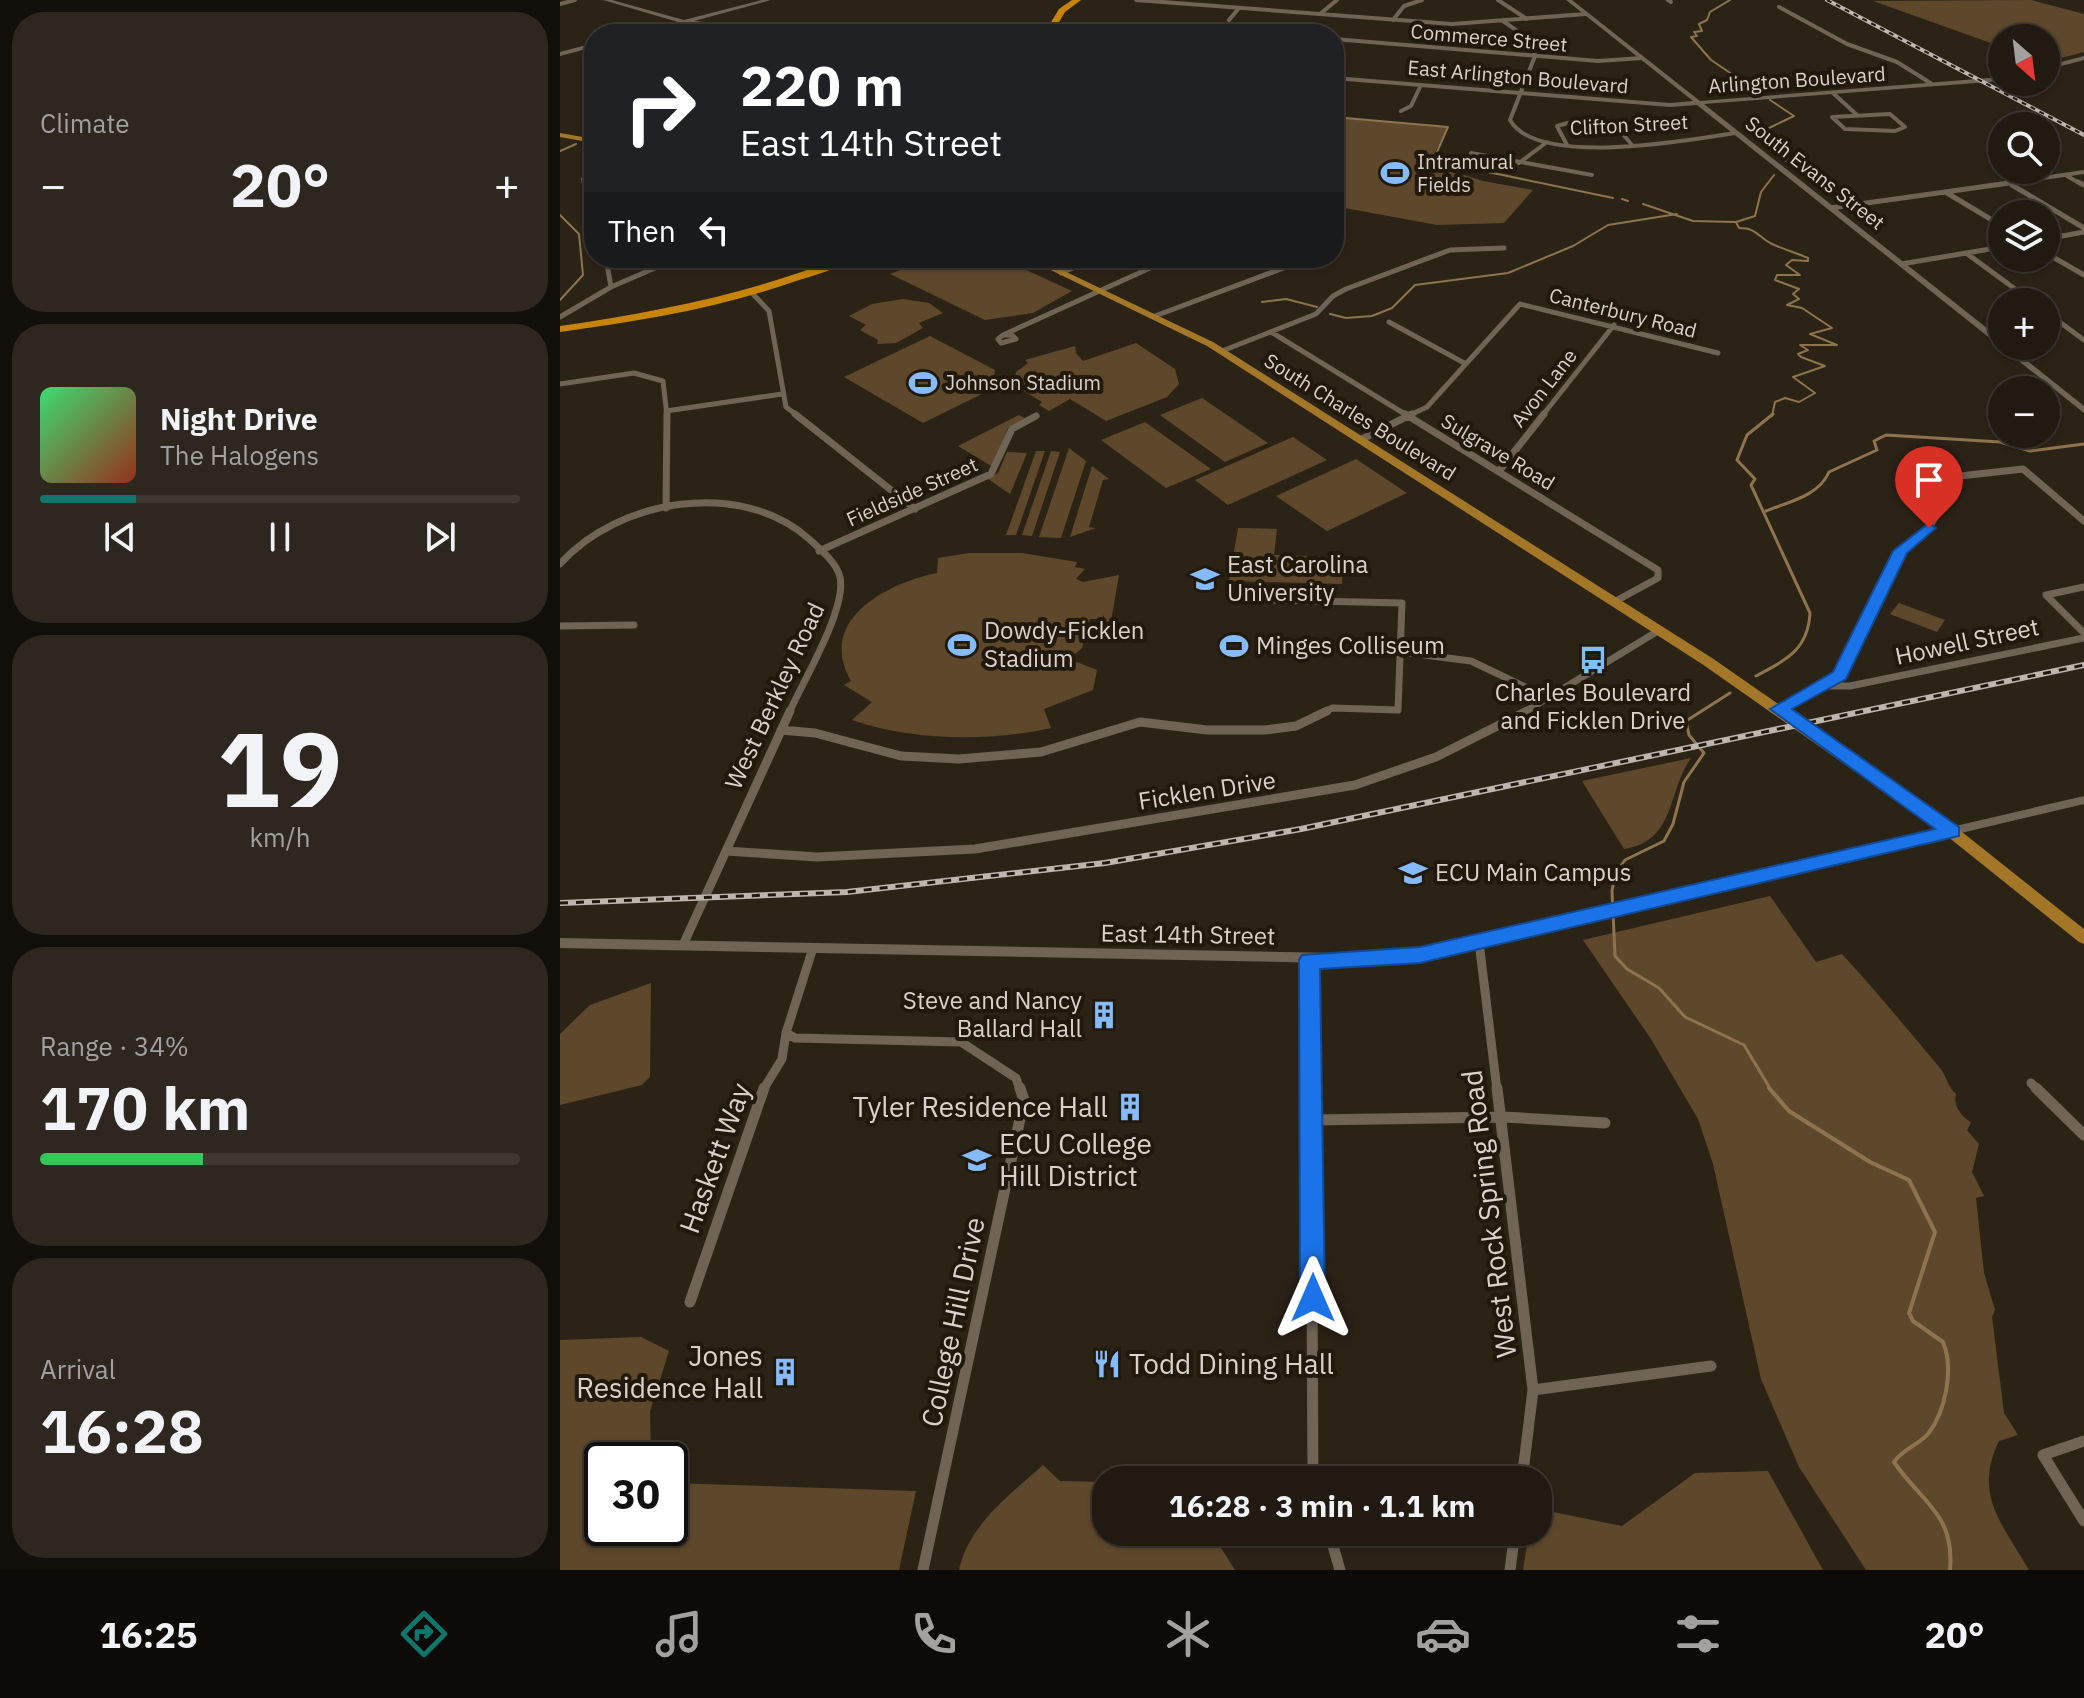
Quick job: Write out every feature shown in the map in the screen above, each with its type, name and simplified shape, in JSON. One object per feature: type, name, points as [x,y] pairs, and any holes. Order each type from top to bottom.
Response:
[{"type":"highway","points":[[1054,24],[1062,11],[1077,0]]},
{"type":"highway","points":[[560,329],[672,312],[752,293],[821,268]]},
{"type":"main road","points":[[606,0],[685,22],[708,24]]},
{"type":"main road","points":[[677,24],[768,0]]},
{"type":"main road","name":"South Evans Street","points":[[1569,0],[1988,333]]},
{"type":"main road","points":[[560,54],[584,48]]},
{"type":"main road","points":[[2060,62],[2084,56]]},
{"type":"main road","name":"East Arlington Boulevard","points":[[1344,79],[1647,104],[1700,104]]},
{"type":"main road","name":"Arlington Boulevard","points":[[1700,104],[1831,91],[1934,86],[1988,79]]},
{"type":"main road","points":[[560,135],[584,139]]},
{"type":"main road","name":"South Charles Boulevard","points":[[1051,268],[1222,351],[1614,602],[1779,709],[1952,832],[2084,938]]},
{"type":"main road","name":"South Evans Street","points":[[2022,360],[2084,410]]},
{"type":"main road","name":"East 14th Street","points":[[560,943],[1310,960],[1386,959],[1594,916],[2084,800]]},
{"type":"street","points":[[560,4],[575,0]]},
{"type":"street","points":[[1136,0],[1452,24],[1586,14]]},
{"type":"street","points":[[1320,14],[1337,0]]},
{"type":"street","points":[[1393,20],[1404,6],[1422,0]]},
{"type":"street","points":[[1498,0],[1527,19]]},
{"type":"street","points":[[1779,7],[1847,44],[1897,62],[1934,86]]},
{"type":"street","points":[[1229,20],[1239,8]]},
{"type":"street","points":[[1502,21],[1532,41],[1535,56]]},
{"type":"street","name":"Commerce Street","points":[[1344,40],[1598,61],[1642,58]]},
{"type":"street","name":"Clifton Street","points":[[1535,56],[1511,124],[1526,135],[1567,146],[1632,145],[1735,133]]},
{"type":"street","points":[[1401,111],[1411,106],[1421,85]]},
{"type":"street","points":[[1831,91],[1857,115],[1890,114],[1905,127],[1895,131],[1850,131],[1832,117],[1857,115]]},
{"type":"street","points":[[1567,146],[1557,126],[1575,121],[1616,126],[1632,145]]},
{"type":"street","points":[[1519,163],[1547,142]]},
{"type":"street","points":[[1471,153],[1592,175]]},
{"type":"street","points":[[1831,208],[2012,185],[2084,172]]},
{"type":"street","points":[[2066,175],[2084,185]]},
{"type":"street","points":[[2012,185],[2084,230]]},
{"type":"street","points":[[1946,193],[1988,218]]},
{"type":"street","points":[[2060,236],[2084,230]]},
{"type":"street","points":[[1222,351],[1316,314],[1333,296],[1346,289],[1440,252],[1504,248]]},
{"type":"street","points":[[1901,264],[1988,249]]},
{"type":"street","points":[[1966,253],[2014,288]]},
{"type":"street","points":[[2060,261],[2084,275]]},
{"type":"street","points":[[608,268],[611,287]]},
{"type":"street","points":[[560,317],[611,287],[655,268]]},
{"type":"street","points":[[1061,273],[1073,268]]},
{"type":"street","points":[[1020,328],[1014,341],[998,341],[1003,335],[1149,268]]},
{"type":"street","points":[[1155,316],[1283,268]]},
{"type":"street","points":[[752,293],[769,311],[782,394],[792,413],[915,509]]},
{"type":"street","name":"Canterbury Road","points":[[1466,364],[1520,304],[1718,353]]},
{"type":"street","points":[[1362,439],[1427,407],[1466,364],[1389,322]]},
{"type":"street","points":[[2060,322],[2084,340]]},
{"type":"street","name":"Avon Lane","points":[[1499,471],[1614,325]]},
{"type":"street","name":"Sulgrave Road","points":[[1271,332],[1658,570],[1658,578],[1614,602]]},
{"type":"street","points":[[560,384],[617,374],[647,375],[663,381],[666,388],[666,508]]},
{"type":"street","points":[[666,411],[782,394]]},
{"type":"street","name":"Fieldside Street","points":[[819,551],[991,474],[1012,429],[1036,416]]},
{"type":"street","name":"Howell Street","points":[[1779,709],[1840,675],[1900,551],[1929,528],[1960,476],[2023,469],[2084,521]]},
{"type":"street","name":"West Berkley Road","points":[[561,561],[611,524],[666,508],[710,504],[745,506],[774,514],[819,551],[840,576],[841,597],[683,945]]},
{"type":"street","name":"Howell Street","points":[[2084,587],[2046,595],[2084,635]]},
{"type":"street","points":[[781,730],[815,733],[901,756],[959,759],[1041,752],[1140,722],[1222,730],[1285,728],[1332,708],[1398,710],[1402,603],[1230,599]]},
{"type":"street","points":[[560,626],[634,625]]},
{"type":"street","name":"Ficklen Drive","points":[[726,851],[817,857],[975,849],[1209,808],[1311,794],[1372,781],[1438,757],[1548,698],[1658,631]]},
{"type":"street","name":"Howell Street","points":[[1822,686],[1859,684],[2084,635]]},
{"type":"street","points":[[1401,652],[1471,661],[1548,698]]},
{"type":"street","points":[[1840,675],[1859,684]]},
{"type":"street","name":"West Rock Spring Road","points":[[1479,942],[1503,1117],[1533,1390],[1524,1466]]},
{"type":"street","points":[[786,1033],[813,948]]},
{"type":"street","points":[[1310,960],[1313,1466]]},
{"type":"street","name":"Haskett Way","points":[[690,1302],[765,1085],[782,1059],[786,1033]]},
{"type":"street","name":"College Hill Drive","points":[[786,1033],[795,1038],[961,1042],[1016,1078],[1024,1100],[923,1570]]},
{"type":"street","points":[[2031,1083],[2084,1135]]},
{"type":"street","points":[[1313,1120],[1503,1117],[1605,1123]]},
{"type":"street","points":[[1533,1390],[1711,1366]]},
{"type":"street","points":[[2084,1441],[2043,1455],[2084,1521]]},
{"type":"street","points":[[1333,1546],[1340,1570]]},
{"type":"street","points":[[1510,1570],[1513,1546]]},
{"type":"shaded area","points":[[2031,0],[2084,14],[2084,52],[2060,58],[2060,24],[1988,24],[1988,42],[1873,1]]},
{"type":"shaded area","name":"Intramural Fields","points":[[1344,118],[1448,127],[1429,164],[1483,181],[1533,190],[1504,223],[1437,225],[1344,208]]},
{"type":"shaded area","points":[[905,268],[1022,268],[1072,291],[1033,313],[985,320],[890,274]]},
{"type":"shaded area","points":[[903,299],[929,303],[943,313],[919,323],[923,328],[896,343],[877,344],[878,340],[860,330],[866,325],[849,316],[872,304]]},
{"type":"shaded area","name":"Johnson Stadium","points":[[930,336],[995,370],[992,389],[923,423],[844,377]]},
{"type":"shaded area","points":[[1136,343],[1175,369],[1179,384],[1167,397],[1106,421],[1070,399],[1049,411],[1039,405],[1042,402],[1014,385],[1016,372],[1028,363],[1025,360],[1075,346],[1076,353],[1083,361]]},
{"type":"shaded area","points":[[1202,398],[1268,443],[1225,462],[1160,415]]},
{"type":"shaded area","points":[[1019,415],[1025,418],[1008,428],[993,467],[958,446]]},
{"type":"shaded area","points":[[1145,422],[1211,469],[1166,488],[1101,440]]},
{"type":"shaded area","points":[[1293,437],[1327,460],[1228,505],[1195,480]]},
{"type":"shaded area","points":[[1069,448],[1086,461],[1061,538],[1039,537]]},
{"type":"shaded area","points":[[1036,451],[1045,451],[1016,535],[1006,535]]},
{"type":"shaded area","points":[[1051,451],[1060,452],[1032,536],[1022,535]]},
{"type":"shaded area","points":[[1007,452],[1027,453],[1010,494],[988,479],[998,473]]},
{"type":"shaded area","points":[[1356,459],[1407,493],[1327,531],[1276,496]]},
{"type":"shaded area","points":[[1092,466],[1109,479],[1103,480],[1089,527],[1096,528],[1070,537]]},
{"type":"shaded area","points":[[1238,528],[1277,529],[1274,555],[1344,557],[1342,584],[1229,581]]},
{"type":"shaded area","name":"Dowdy-Ficklen Stadium","points":[[969,553],[1022,553],[1077,562],[1075,567],[1085,569],[1076,579],[1083,582],[1119,575],[1111,621],[1103,622],[1104,615],[1101,619],[1090,619],[1082,648],[1069,659],[1097,670],[1093,690],[1044,709],[1051,728],[1027,733],[951,737],[900,732],[852,720],[872,702],[844,685],[851,681],[843,659],[843,640],[850,623],[862,608],[879,595],[937,573],[938,558]]},
{"type":"shaded area","points":[[1899,603],[1945,620],[1937,632],[1890,614]]},
{"type":"shaded area","points":[[1691,758],[1662,826],[1641,844],[1624,849],[1582,781]]},
{"type":"shaded area","points":[[1770,896],[1816,962],[1842,954],[1855,968],[1940,1068],[1956,1094],[1959,1110],[1971,1123],[1967,1130],[1979,1144],[1972,1172],[1984,1196],[1976,1198],[1984,1273],[1995,1310],[1992,1317],[2004,1413],[2018,1435],[1999,1441],[1989,1477],[1990,1493],[2001,1523],[2029,1570],[1866,1570],[1799,1467],[1761,1379],[1713,1164],[1698,1119],[1651,1039],[1583,940]]},
{"type":"shaded area","points":[[651,983],[650,1077],[642,1085],[560,1105],[560,1034],[590,1005]]},
{"type":"shaded area","points":[[641,1337],[669,1351],[650,1411],[651,1442],[584,1442],[584,1546],[688,1546],[688,1484],[916,1491],[899,1570],[560,1570],[560,1340]]},
{"type":"shaded area","points":[[1142,1464],[1205,1466],[1142,1466]]},
{"type":"shaded area","points":[[1043,1465],[1060,1481],[1092,1482],[1092,1546],[1220,1546],[1235,1570],[959,1570],[981,1524]]},
{"type":"shaded area","points":[[1768,1471],[1823,1570],[1523,1570],[1527,1546],[1552,1546],[1552,1512],[1622,1526],[1695,1473]]},
{"type":"waterway","points":[[1730,0],[1710,12],[1707,20],[1699,24],[1702,31],[1694,32],[1697,36],[1691,37],[1711,60],[1760,93]]},
{"type":"waterway","points":[[1770,100],[1794,116],[1765,130],[1788,159],[1785,161]]},
{"type":"waterway","points":[[1344,118],[1448,127],[1437,152],[1440,162],[1613,198]]},
{"type":"waterway","points":[[560,151],[576,144]]},
{"type":"waterway","points":[[1772,415],[1775,402],[1785,398],[1799,402],[1815,393],[1793,377],[1825,366],[1801,357],[1798,354],[1808,350],[1800,345],[1837,345],[1810,334],[1832,328],[1802,308],[1787,305],[1799,299],[1793,294],[1799,289],[1775,280],[1777,275],[1800,275],[1786,265],[1792,260],[1808,261],[1808,258],[1772,244],[1754,231],[1739,228],[1736,222],[1755,216],[1761,192],[1774,175]]},
{"type":"waterway","points":[[1622,199],[1628,201]]},
{"type":"waterway","points":[[1643,204],[1674,214]]},
{"type":"waterway","points":[[1330,314],[1346,318],[1372,316],[1392,308],[1415,285],[1508,273],[1573,246],[1608,225],[1674,214]]},
{"type":"waterway","points":[[1674,214],[1693,221],[1735,222]]},
{"type":"waterway","points":[[560,215],[579,234],[583,275],[560,300]]},
{"type":"waterway","points":[[1262,302],[1286,299],[1317,307]]},
{"type":"waterway","points":[[1756,676],[1794,652],[1805,636],[1810,613],[1751,485],[1755,479],[1737,460],[1747,435],[1772,415]]},
{"type":"waterway","points":[[1766,511],[1810,493],[1829,472],[1877,450],[1874,441],[1886,435],[2000,442],[2030,451],[2084,444]]},
{"type":"waterway","points":[[1730,693],[1686,721],[1689,735],[1704,753],[1684,782],[1673,824],[1664,841],[1625,860],[1615,874],[1612,891],[1615,956],[1627,969],[1659,988],[1685,1017],[1744,1045],[1771,1090]]},
{"type":"waterway","points":[[1769,1088],[1789,1111],[1870,1162],[1909,1180],[1935,1232],[1909,1313],[1913,1321],[1943,1342],[1948,1364],[1944,1402],[1928,1434],[1894,1462],[1942,1522],[1950,1551],[1950,1570]]},
{"type":"railway","points":[[1827,0],[2084,135]]},
{"type":"railway","points":[[560,903],[847,892],[1105,863],[1301,829],[2084,665]]},
{"type":"place","name":"Intramural Fields","points":[[1395,173]]},
{"type":"place","name":"Johnson Stadium","points":[[923,383]]},
{"type":"place","name":"East Carolina University","points":[[1205,579]]},
{"type":"place","name":"Dowdy-Ficklen Stadium","points":[[962,645]]},
{"type":"place","name":"Minges Colliseum","points":[[1234,646]]},
{"type":"place","name":"Charles Boulevard and Ficklen Drive","points":[[1593,660]]},
{"type":"place","name":"ECU Main Campus","points":[[1413,873]]},
{"type":"place","name":"Steve and Nancy Ballard Hall","points":[[1104,1015]]},
{"type":"place","name":"Tyler Residence Hall","points":[[1130,1107]]},
{"type":"place","name":"ECU College Hill District","points":[[977,1160]]},
{"type":"place","name":"Todd Dining Hall","points":[[1107,1364]]},
{"type":"place","name":"Jones Residence Hall","points":[[785,1372]]},
{"type":"route","points":[[1313,1298],[1310,960],[1359,961],[1420,955],[1952,832],[1779,709],[1840,675],[1900,551],[1929,528]]}]
